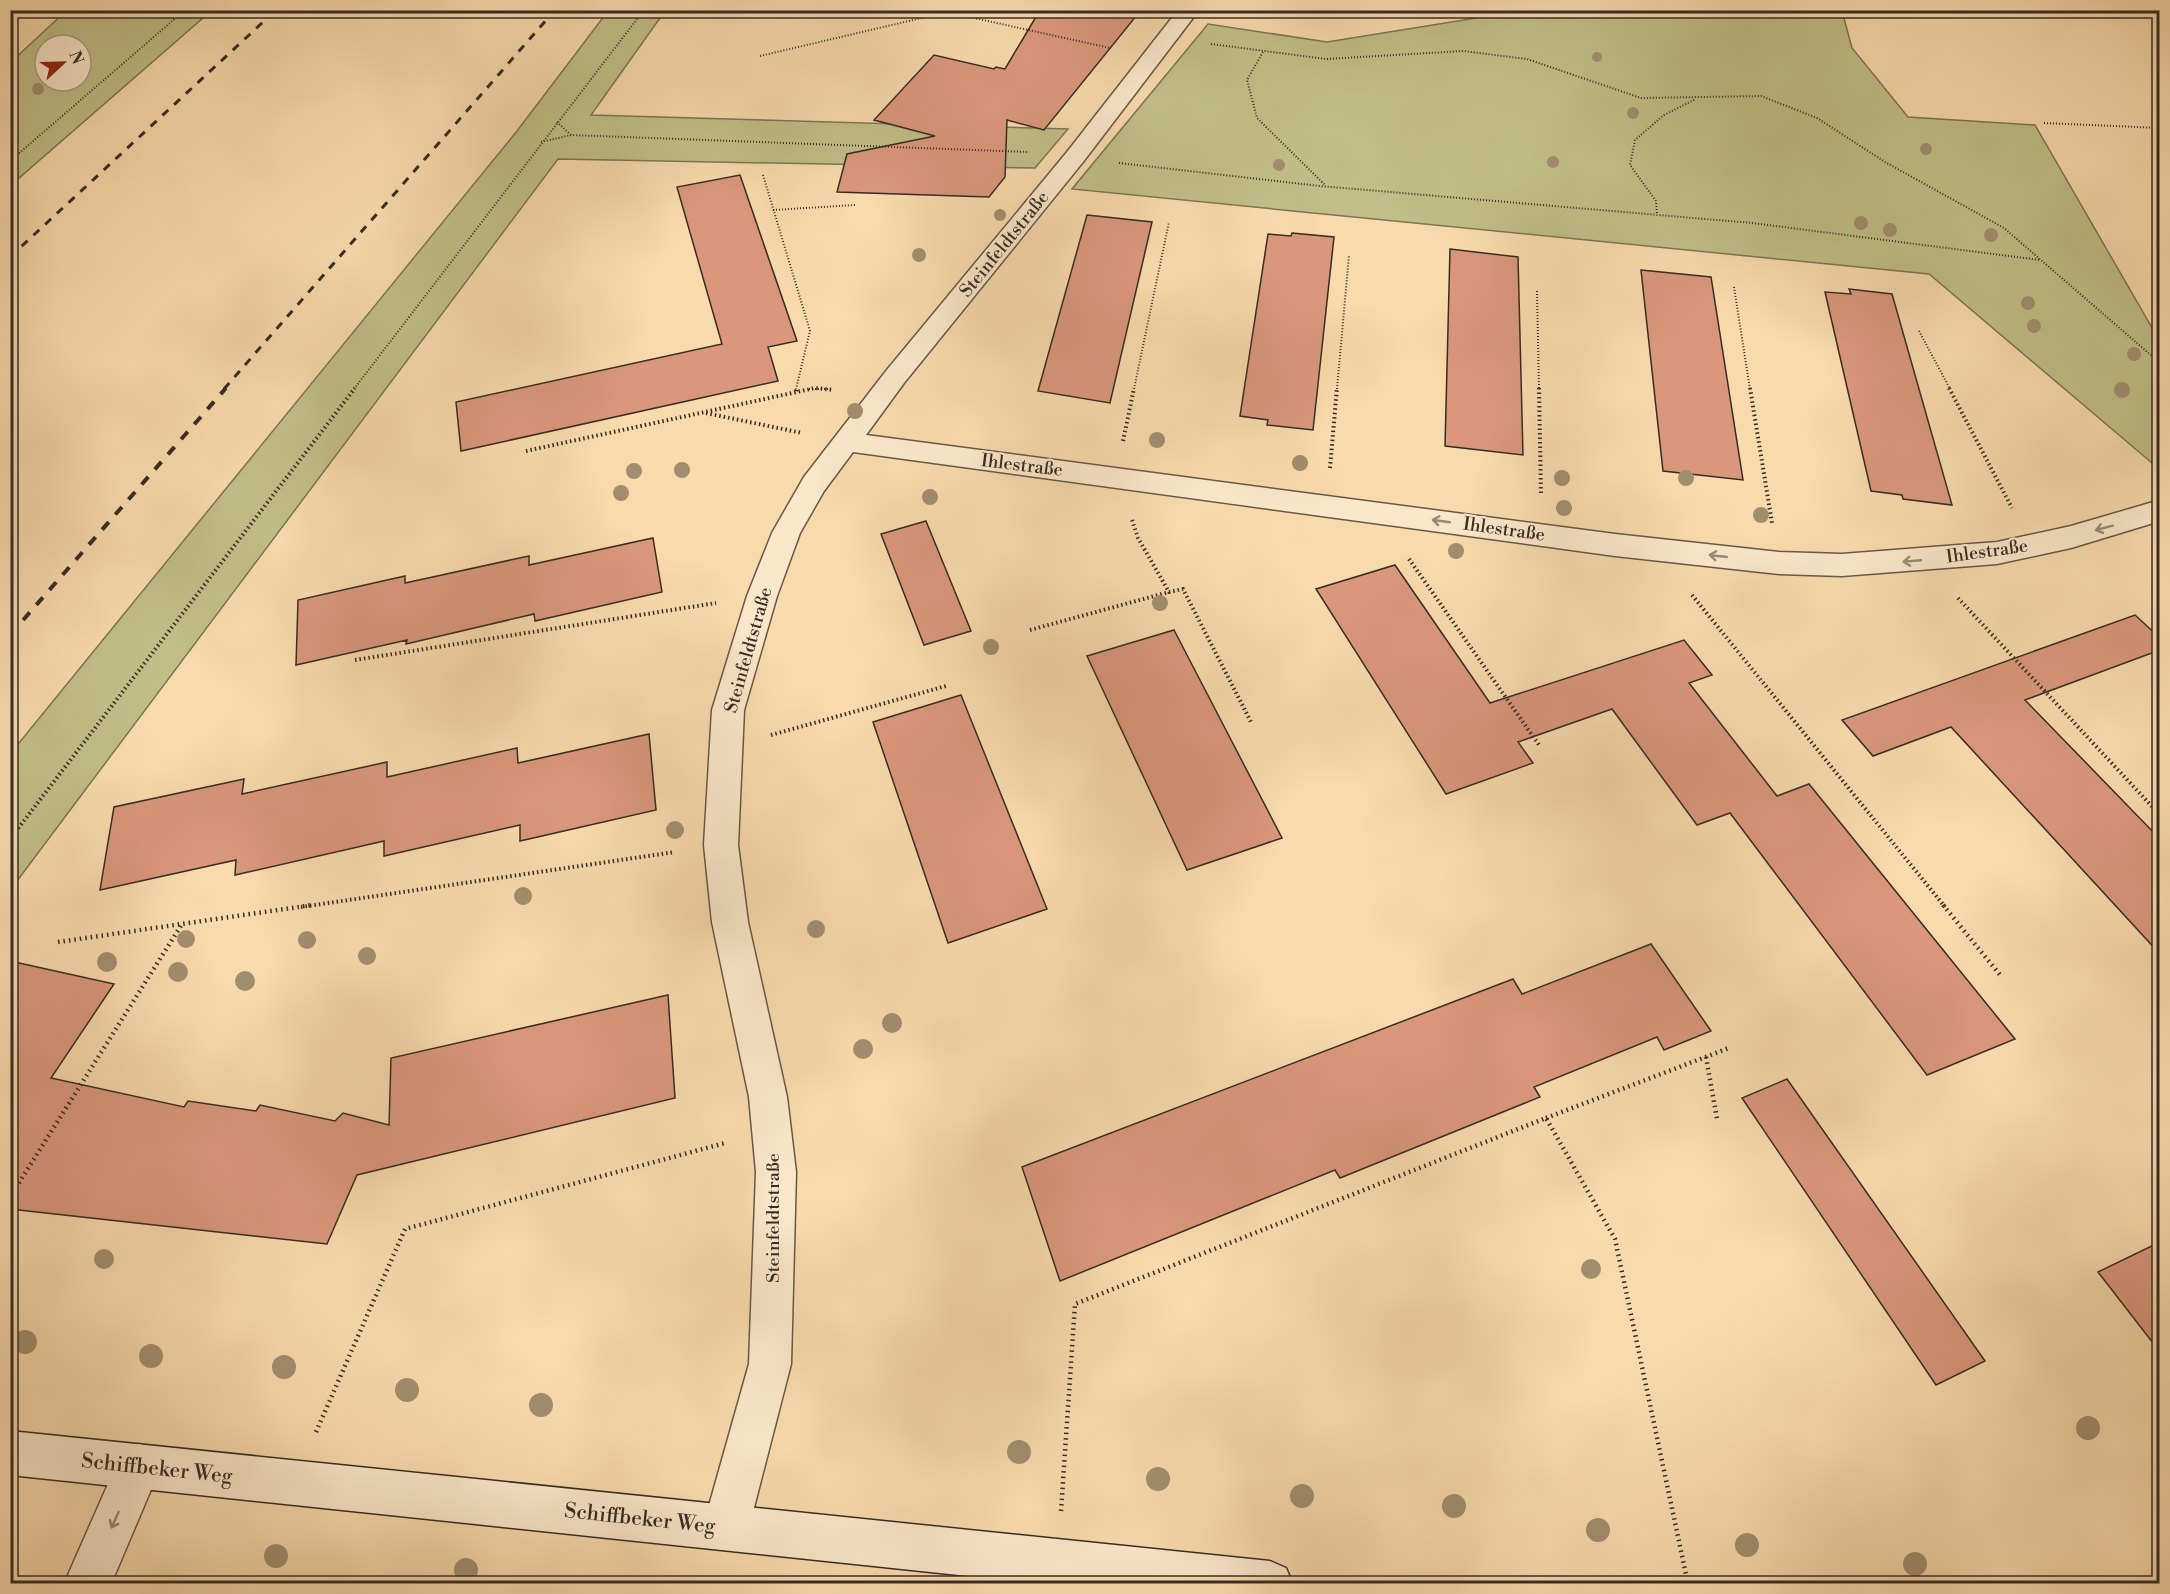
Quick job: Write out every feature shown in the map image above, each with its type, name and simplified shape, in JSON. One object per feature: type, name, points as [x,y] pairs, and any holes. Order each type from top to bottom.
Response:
[{"type":"street","name":"Steinfeldtstraße","points":[[726,1527],[770,1364],[776,1172],[768,1097],[730,922],[721,845],[728,710],[762,596],[786,533],[814,484],[880,396],[1075,157],[1189,10]]},
{"type":"street","name":"Ihlestraße","points":[[846,442],[1340,506],[1542,535],[1779,563],[1842,565],[1997,553],[2128,522],[2160,510]]},
{"type":"street","name":"Schiffbeker Weg","points":[[10,1453],[1270,1584]]},
{"type":"street","points":[[87,1584],[138,1466]]},
{"type":"path","points":[[10,161],[185,10]]},
{"type":"path","points":[[10,838],[644,10]]},
{"type":"path","points":[[760,56],[947,12],[1161,48],[1263,52],[1326,59],[1463,51],[1527,59],[1641,98],[1761,96],[1817,118],[1885,162],[2004,228],[2160,363]]},
{"type":"path","points":[[1263,52],[1247,80],[1257,118],[1326,186]]},
{"type":"path","points":[[1657,213],[1656,201],[1630,165],[1635,140],[1664,115],[1700,98]]},
{"type":"path","points":[[557,122],[571,135]]},
{"type":"path","points":[[2044,123],[2160,128]]},
{"type":"path","points":[[541,142],[571,135],[1035,152],[1326,186],[1657,213],[1895,238],[2040,260]]},
{"type":"path","points":[[763,176],[810,330],[796,392]]},
{"type":"path","points":[[773,210],[855,205]]},
{"type":"path","points":[[1169,222],[1116,477],[1138,538],[1169,592]]},
{"type":"path","points":[[1349,255],[1340,506],[1412,561],[1539,745]]},
{"type":"path","points":[[1734,287],[1779,563]]},
{"type":"path","points":[[1537,291],[1542,535]]},
{"type":"path","points":[[1919,331],[2032,546]]},
{"type":"path","points":[[526,451],[815,388],[880,396]]},
{"type":"path","points":[[702,412],[846,442]]},
{"type":"path","points":[[1655,549],[2001,976]]},
{"type":"path","points":[[1922,560],[2160,814]]},
{"type":"path","points":[[1030,630],[1183,589],[1252,724]]},
{"type":"path","points":[[355,660],[762,596]]},
{"type":"path","points":[[726,748],[946,686]]},
{"type":"path","points":[[58,942],[721,845]]},
{"type":"path","points":[[10,1197],[183,924]]},
{"type":"path","points":[[1058,1561],[1075,1304],[1729,1048]]},
{"type":"path","points":[[1706,1057],[1717,1119]]},
{"type":"path","points":[[1546,1118],[1615,1239],[1688,1584]]},
{"type":"path","points":[[294,1483],[405,1228],[657,1159],[772,1131]]},
{"type":"shaded area","points":[[1526,10],[1842,11],[1852,48],[1908,117],[2035,125],[2159,340],[2159,469],[1929,274],[1072,189],[1208,24],[1327,42]]},
{"type":"shaded area","points":[[66,11],[211,11],[11,185],[11,62],[33,42],[33,93],[93,93],[93,33],[42,33]]},
{"type":"shaded area","points":[[608,11],[665,11],[591,115],[1068,129],[1035,168],[558,159],[11,889],[10,754],[517,131]]},
{"type":"building","points":[[1040,10],[1141,10],[1044,130],[1007,120],[1005,177],[989,197],[837,192],[847,154],[935,136],[874,120],[934,55],[994,69],[996,67],[1005,69]]},
{"type":"building","points":[[740,175],[797,341],[768,347],[778,381],[461,451],[456,402],[722,344],[677,187]]},
{"type":"building","points":[[1087,215],[1152,222],[1110,403],[1038,391]]},
{"type":"building","points":[[1292,233],[1334,237],[1313,430],[1267,425],[1268,420],[1240,416],[1268,234],[1291,236]]},
{"type":"building","points":[[1450,249],[1518,257],[1523,455],[1445,446]]},
{"type":"building","points":[[1641,270],[1711,277],[1743,480],[1663,471]]},
{"type":"building","points":[[1849,289],[1892,294],[1952,505],[1903,499],[1902,495],[1871,491],[1825,292],[1851,294]]},
{"type":"building","points":[[926,521],[971,631],[924,645],[881,534]]},
{"type":"building","points":[[653,538],[662,592],[535,621],[534,614],[406,644],[407,640],[296,665],[298,600],[405,576],[405,583],[529,556],[529,565]]},
{"type":"building","points":[[1395,565],[1490,703],[1684,640],[1712,675],[1689,683],[1777,796],[1809,784],[2015,1039],[1927,1075],[1730,813],[1697,825],[1612,709],[1518,742],[1533,763],[1446,794],[1316,589]]},
{"type":"building","points":[[2135,615],[2160,638],[2160,650],[2025,700],[2160,839],[2160,954],[1951,727],[1873,756],[1842,720]]},
{"type":"building","points":[[1174,630],[1282,838],[1187,870],[1087,656]]},
{"type":"building","points":[[961,695],[1047,909],[948,943],[873,722]]},
{"type":"building","points":[[649,734],[656,810],[520,841],[520,825],[384,856],[384,841],[235,875],[236,860],[100,890],[114,807],[244,779],[242,794],[387,762],[387,777],[517,748],[518,763]]},
{"type":"building","points":[[1651,944],[1711,1031],[1664,1050],[1657,1037],[1534,1087],[1540,1097],[1340,1178],[1335,1170],[1060,1281],[1022,1167],[1513,979],[1522,994]]},
{"type":"building","points":[[10,961],[114,984],[51,1078],[184,1107],[188,1101],[256,1111],[260,1105],[335,1121],[343,1113],[389,1125],[391,1058],[668,995],[675,1098],[357,1175],[327,1244],[10,1209]]},
{"type":"building","points":[[1787,1079],[1985,1361],[1936,1385],[1742,1098]]},
{"type":"building","points":[[2160,1242],[2160,1352],[2098,1272]]},
{"type":"railway","points":[[10,257],[276,10]]},
{"type":"railway","points":[[224,389],[555,10]]},
{"type":"railway","points":[[10,635],[226,388]]}]
